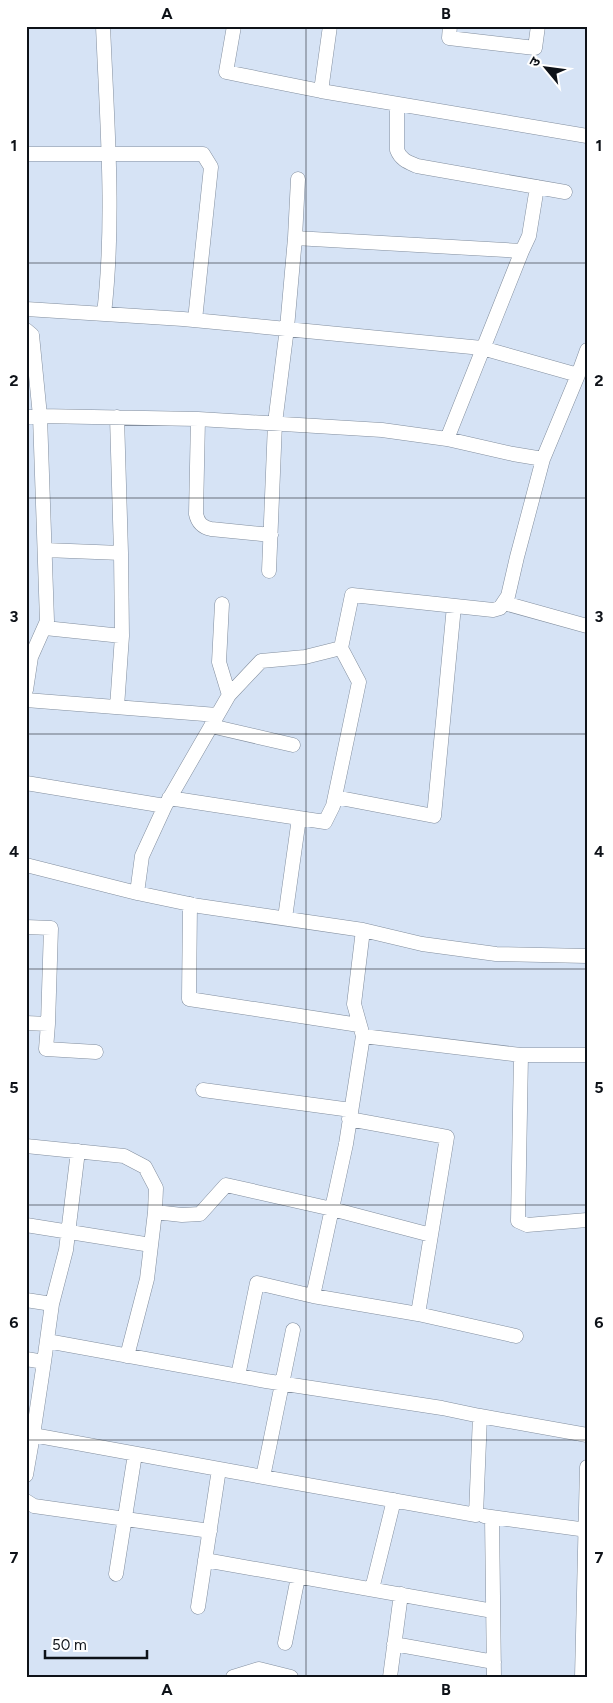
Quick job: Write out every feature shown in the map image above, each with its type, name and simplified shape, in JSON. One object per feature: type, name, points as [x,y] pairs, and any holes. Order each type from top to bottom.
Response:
[{"type":"street","points":[[103,26],[108,154],[108,274],[104,314]]},
{"type":"street","points":[[234,26],[226,72],[320,91],[587,136]]},
{"type":"street","points":[[320,91],[330,26]]},
{"type":"street","points":[[450,26],[449,38],[535,48],[538,26]]},
{"type":"street","points":[[397,104],[398,150],[400,156],[406,162],[417,166],[565,192]]},
{"type":"street","points":[[26,154],[203,154],[211,167],[195,320]]},
{"type":"street","points":[[269,571],[275,423],[287,328],[298,180]]},
{"type":"street","points":[[447,439],[528,236],[537,187]]},
{"type":"street","points":[[295,238],[522,251]]},
{"type":"street","points":[[26,309],[195,320],[482,348],[578,375]]},
{"type":"street","points":[[26,330],[32,336],[33,417],[45,550],[48,622],[31,657],[26,690]]},
{"type":"street","points":[[26,784],[325,822],[333,806],[359,682],[341,648],[352,595],[493,610],[500,608],[504,604],[508,596],[516,557],[543,459],[587,350]]},
{"type":"street","points":[[33,417],[198,419],[382,430],[447,439],[543,459]]},
{"type":"street","points":[[117,417],[122,636],[117,707]]},
{"type":"street","points":[[198,419],[196,514],[198,521],[201,525],[211,529],[271,535]]},
{"type":"street","points":[[45,550],[121,553]]},
{"type":"street","points":[[222,604],[219,662],[229,695]]},
{"type":"street","points":[[504,604],[587,626]]},
{"type":"street","points":[[335,797],[434,816],[454,606]]},
{"type":"street","points":[[45,628],[122,636]]},
{"type":"street","points":[[137,893],[142,856],[167,802],[229,695],[261,661],[305,657],[341,648]]},
{"type":"street","points":[[26,700],[117,707],[214,721],[293,744]]},
{"type":"street","points":[[285,918],[299,818]]},
{"type":"street","points":[[26,864],[137,893],[190,904],[363,930],[422,944],[496,954],[587,956]]},
{"type":"street","points":[[190,904],[189,999],[361,1031],[522,1054],[587,1055]]},
{"type":"street","points":[[26,927],[52,928],[46,1049],[96,1052]]},
{"type":"street","points":[[313,1296],[350,1115],[361,1031],[354,1004],[363,930]]},
{"type":"street","points":[[26,1023],[48,1024]]},
{"type":"street","points":[[522,1054],[518,1221],[527,1225],[587,1220]]},
{"type":"street","points":[[204,1090],[350,1115],[447,1137],[418,1314]]},
{"type":"street","points":[[26,1146],[124,1156],[145,1167],[156,1188],[147,1279],[127,1356]]},
{"type":"street","points":[[26,1475],[52,1304],[66,1250],[78,1151]]},
{"type":"street","points":[[155,1212],[182,1215],[200,1214],[226,1185],[332,1208],[431,1235]]},
{"type":"street","points":[[26,1225],[151,1244]]},
{"type":"street","points":[[238,1376],[256,1283],[313,1296],[418,1314],[516,1336]]},
{"type":"street","points":[[26,1300],[52,1304]]},
{"type":"street","points":[[262,1477],[293,1330]]},
{"type":"street","points":[[47,1341],[238,1376],[442,1408],[587,1436]]},
{"type":"street","points":[[26,1359],[44,1362]]},
{"type":"street","points":[[476,1515],[480,1416]]},
{"type":"street","points":[[33,1434],[219,1470],[476,1515],[586,1530]]},
{"type":"street","points":[[116,1574],[135,1454]]},
{"type":"street","points":[[582,1677],[587,1467]]},
{"type":"street","points":[[198,1607],[219,1470]]},
{"type":"street","points":[[372,1589],[394,1500]]},
{"type":"street","points":[[26,1501],[34,1506],[210,1532]]},
{"type":"street","points":[[492,1517],[494,1677]]},
{"type":"street","points":[[205,1560],[493,1611]]},
{"type":"street","points":[[285,1643],[298,1576]]},
{"type":"street","points":[[390,1677],[402,1594]]},
{"type":"street","points":[[394,1644],[494,1662]]},
{"type":"street","points":[[233,1677],[259,1669],[292,1677]]}]
